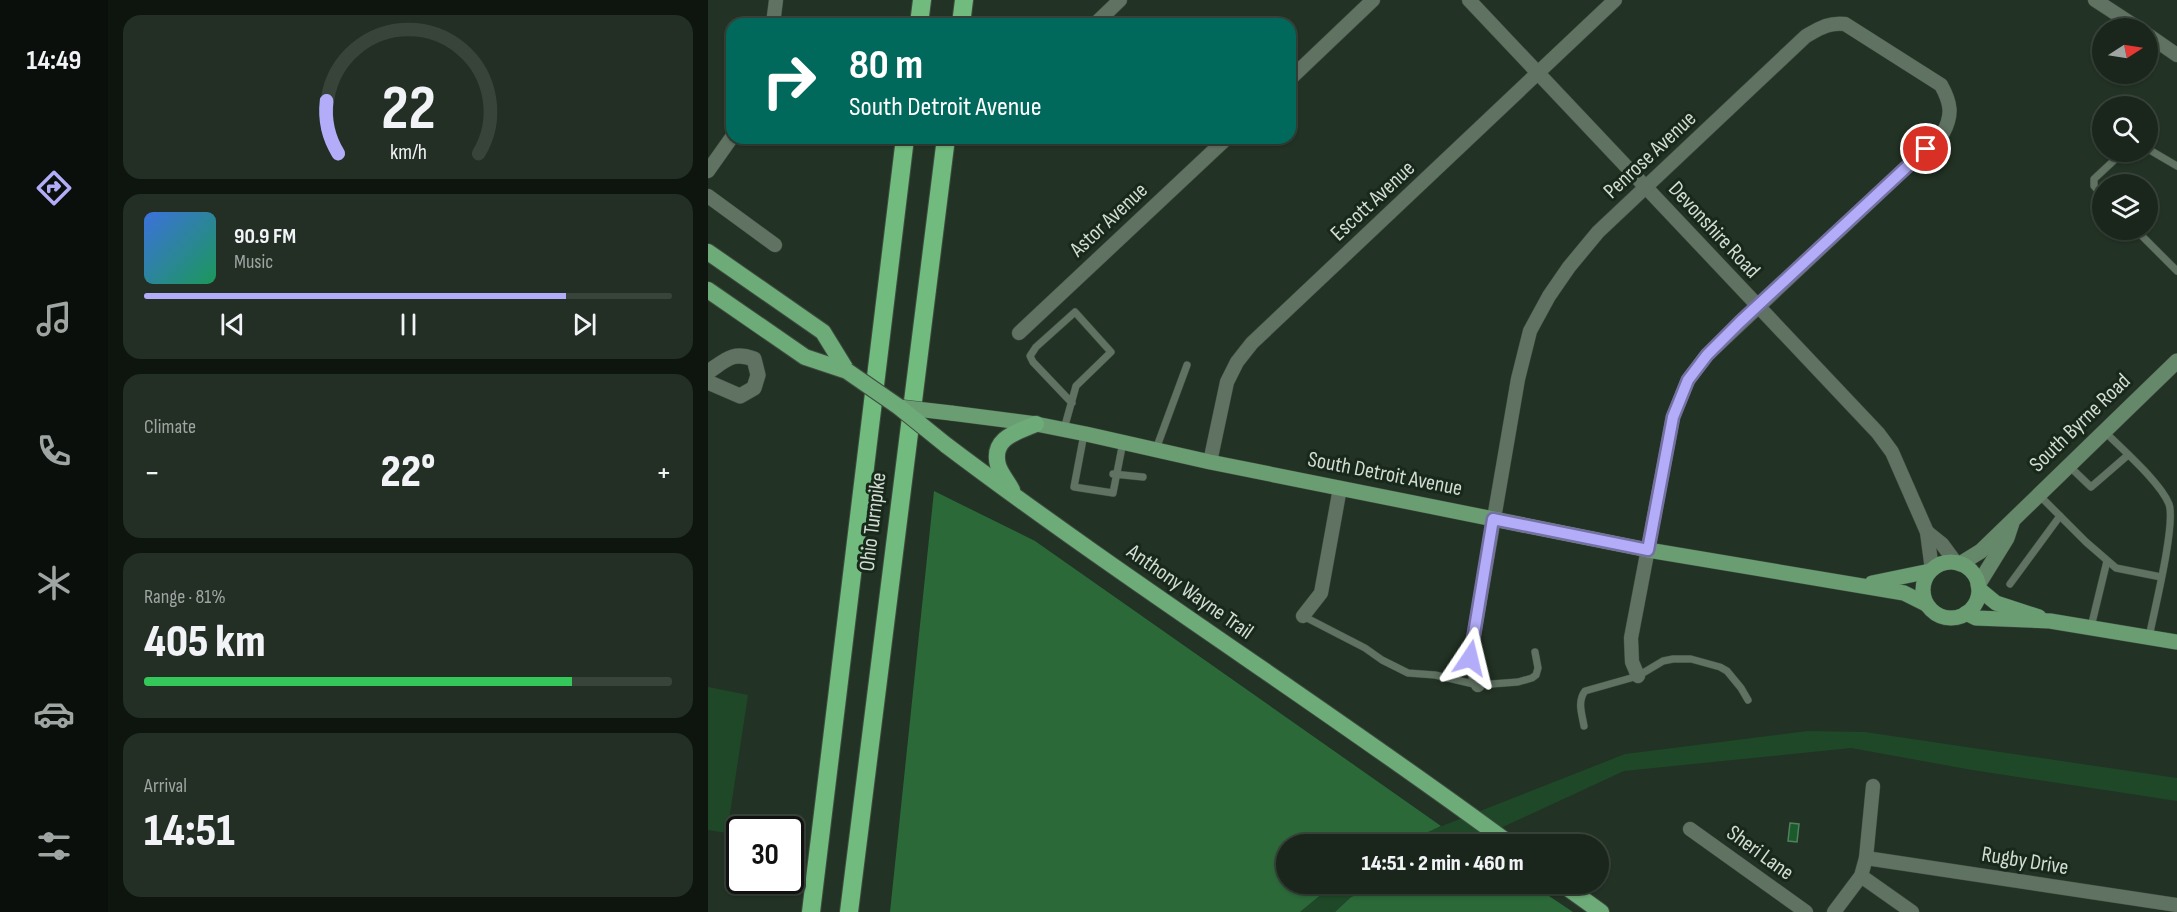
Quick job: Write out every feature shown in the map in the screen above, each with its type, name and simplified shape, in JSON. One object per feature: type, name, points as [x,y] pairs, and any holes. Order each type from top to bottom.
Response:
[{"type":"highway","points":[[920,18],[922,0]]},
{"type":"highway","points":[[962,18],[964,0]]},
{"type":"highway","name":"Ohio Turnpike","points":[[811,912],[904,144]]},
{"type":"highway","name":"Ohio Turnpike","points":[[849,912],[945,144]]},
{"type":"highway","name":"Anthony Wayne Trail","points":[[708,252],[823,332],[847,371]]},
{"type":"highway","name":"Anthony Wayne Trail","points":[[708,290],[806,357],[847,371],[1191,621],[1496,834]]},
{"type":"highway","points":[[1016,496],[998,465],[998,447],[1007,435],[1036,424]]},
{"type":"highway","points":[[1576,894],[1601,912]]},
{"type":"main road","name":"South Byrne Road","points":[[1958,563],[1981,550],[2177,361]]},
{"type":"main road","name":"South Detroit Avenue","points":[[899,407],[1036,424],[1210,462],[1648,550],[1904,593],[1926,604],[1940,616],[1949,618],[1966,614],[1976,618],[2004,621],[2050,621],[2177,642]]},
{"type":"main road","name":"South Byrne Road","points":[[1978,587],[2007,538],[2014,517]]},
{"type":"main road","name":"South Detroit Avenue","points":[[1862,585],[1931,570],[1947,562],[1958,563],[1972,572],[1978,587],[1996,603],[2050,621]]},
{"type":"main road","points":[[1926,604],[1923,586],[1931,570]]},
{"type":"main road","points":[[1966,614],[1977,598],[1978,587]]},
{"type":"street","points":[[774,18],[776,0]]},
{"type":"street","points":[[1101,18],[1120,0]]},
{"type":"street","points":[[1296,73],[1373,0]]},
{"type":"street","name":"Devonshire Road","points":[[1468,0],[1884,441],[1895,458],[1927,532],[1931,570]]},
{"type":"street","name":"Escott Avenue","points":[[1210,462],[1227,382],[1237,362],[1252,343],[1615,0]]},
{"type":"street","points":[[2095,0],[2123,18]]},
{"type":"street","name":"Penrose Avenue","points":[[1478,685],[1470,658],[1518,379],[1530,331],[1549,296],[1598,232],[1647,189],[1806,36],[1821,27],[1834,23],[1845,24],[1941,85],[1948,97],[1951,111],[1949,122],[1943,133],[1757,306]]},
{"type":"street","points":[[2158,43],[2177,55]]},
{"type":"street","points":[[708,171],[728,144]]},
{"type":"street","name":"Astor Avenue","points":[[1019,333],[1221,144]]},
{"type":"street","points":[[708,196],[775,245]]},
{"type":"street","points":[[1638,676],[1632,662],[1631,638],[1678,401],[1688,380],[1707,355],[1757,306]]},
{"type":"street","points":[[708,372],[730,357],[741,354],[754,359],[758,375],[754,388],[740,396],[708,382]]},
{"type":"street","points":[[1303,616],[1321,593],[1340,488]]},
{"type":"street","name":"Devonshire Road","points":[[1927,532],[1942,544],[1958,563]]},
{"type":"street","points":[[1834,912],[1861,876],[1866,858],[1873,786]]},
{"type":"street","name":"Sheri Lane","points":[[1690,829],[1806,912]]},
{"type":"street","name":"Rugby Drive","points":[[1866,858],[2177,905]]},
{"type":"street","points":[[1861,876],[1912,912]]},
{"type":"lane","points":[[2158,155],[2177,166]]},
{"type":"lane","points":[[2099,174],[2112,162]]},
{"type":"lane","points":[[2146,240],[2177,271]]},
{"type":"lane","points":[[1064,430],[1072,403],[1076,386],[1111,352],[1075,312],[1036,347],[1030,356],[1072,403]]},
{"type":"lane","points":[[1156,449],[1187,365]]},
{"type":"lane","points":[[2104,430],[2155,484],[2170,507],[2167,547],[2149,637]]},
{"type":"lane","points":[[1084,434],[1080,468],[1074,487],[1113,493],[1116,465],[1123,442]]},
{"type":"lane","points":[[2068,465],[2088,486],[2093,487],[2128,455]]},
{"type":"lane","points":[[1115,474],[1143,477]]},
{"type":"lane","points":[[2038,494],[2107,561],[2123,570],[2161,577]]},
{"type":"lane","points":[[2010,584],[2060,516]]},
{"type":"lane","points":[[2091,627],[2107,561]]},
{"type":"lane","points":[[1303,616],[1408,673],[1436,675],[1478,685],[1518,682],[1532,678],[1536,675],[1538,668],[1535,652]]},
{"type":"lane","points":[[1584,726],[1580,707],[1582,694],[1585,691],[1638,676],[1663,661],[1691,659],[1720,667],[1727,671],[1748,700]]},
{"type":"shaded area","points":[[934,491],[1035,541],[1441,826],[1424,834],[1276,834],[1276,894],[1322,894],[1300,912],[890,912]]},
{"type":"shaded area","points":[[708,687],[748,695],[730,816],[726,816],[726,833],[708,830]]},
{"type":"shaded area","points":[[1808,731],[1865,732],[2177,778],[2177,801],[1972,770],[1851,748],[1624,771],[1488,834],[1422,834],[1625,754]]},
{"type":"shaded area","points":[[1790,823],[1799,824],[1797,842],[1788,841]]},
{"type":"shaded area","points":[[1322,894],[1358,894],[1351,897],[1335,912],[1300,912]]},
{"type":"shaded area","points":[[1358,894],[1546,894],[1573,912],[1335,912],[1351,897]]},
{"type":"route","points":[[1470,658],[1493,519],[1648,550],[1673,417],[1688,380],[1707,355],[1740,322],[1926,149]]}]
